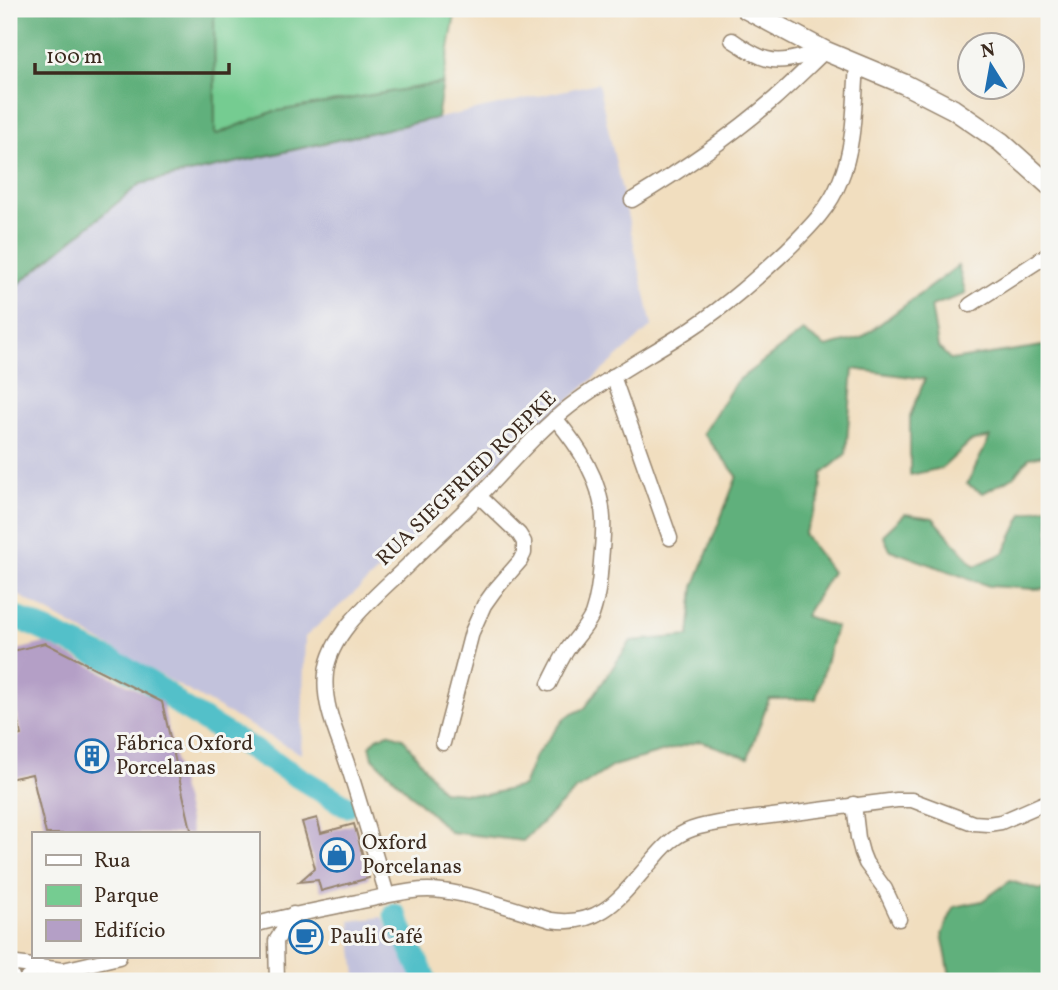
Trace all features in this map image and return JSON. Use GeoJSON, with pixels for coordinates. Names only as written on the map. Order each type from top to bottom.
{"type":"FeatureCollection","features":[{"type":"Feature","properties":{"kind":"main road"},"geometry":{"type":"LineString","coordinates":[[746,9],[825,51],[904,84],[953,109],[1001,142],[1049,186]]}},
{"type":"Feature","properties":{"kind":"street"},"geometry":{"type":"LineString","coordinates":[[732,40],[769,60],[778,61],[825,51]]}},
{"type":"Feature","properties":{"kind":"street"},"geometry":{"type":"LineString","coordinates":[[632,200],[736,130],[825,51]]}},
{"type":"Feature","properties":{"kind":"street","name":"RUA SIEGFRIED ROEPKE"},"geometry":{"type":"LineString","coordinates":[[387,895],[360,802],[327,705],[327,664],[336,643],[358,615],[555,418],[592,389],[694,327],[720,308],[750,284],[815,221],[840,183],[846,163],[851,138],[857,65]]}},
{"type":"Feature","properties":{"kind":"street"},"geometry":{"type":"LineString","coordinates":[[970,305],[1049,254]]}},
{"type":"Feature","properties":{"kind":"street"},"geometry":{"type":"LineString","coordinates":[[613,376],[670,538]]}},
{"type":"Feature","properties":{"kind":"street"},"geometry":{"type":"LineString","coordinates":[[550,684],[567,651],[592,615],[598,591],[604,534],[600,497],[592,472],[575,443],[555,418]]}},
{"type":"Feature","properties":{"kind":"street"},"geometry":{"type":"LineString","coordinates":[[443,743],[476,621],[494,591],[520,561],[524,552],[524,542],[519,534],[479,496]]}},
{"type":"Feature","properties":{"kind":"street"},"geometry":{"type":"LineString","coordinates":[[259,924],[293,914],[425,890],[462,895],[551,919],[579,921],[612,905],[665,846],[687,831],[732,821],[897,800],[912,800],[972,824],[988,824],[1001,822],[1049,802]]}},
{"type":"Feature","properties":{"kind":"street"},"geometry":{"type":"LineString","coordinates":[[854,804],[862,853],[894,904],[899,919]]}},
{"type":"Feature","properties":{"kind":"street"},"geometry":{"type":"LineString","coordinates":[[277,981],[276,941],[293,914]]}},
{"type":"Feature","properties":{"kind":"street"},"geometry":{"type":"LineString","coordinates":[[259,927],[276,941]]}},
{"type":"Feature","properties":{"kind":"street"},"geometry":{"type":"LineString","coordinates":[[9,963],[63,970],[115,958]]}},
{"type":"Feature","properties":{"kind":"street"},"geometry":{"type":"LineString","coordinates":[[24,981],[44,969]]}},
{"type":"Feature","properties":{"kind":"street"},"geometry":{"type":"LineString","coordinates":[[9,970],[14,981]]}},
{"type":"Feature","properties":{"kind":"shaded area","name":"Fábrica Oxford Porcelanas"},"geometry":{"type":"Polygon","coordinates":[[[598,83],[652,326],[305,637],[301,754],[9,590],[9,292],[140,184],[598,83]]]}},
{"type":"Feature","properties":{"kind":"shaded area","name":"Oxford Porcelanas"},"geometry":{"type":"Polygon","coordinates":[[[382,917],[415,981],[310,981],[356,976],[350,921],[382,917]]]}},
{"type":"Feature","properties":{"kind":"green space"},"geometry":{"type":"Polygon","coordinates":[[[9,9],[214,9],[215,135],[272,112],[443,83],[437,118],[140,184],[9,292],[9,9]]]}},
{"type":"Feature","properties":{"kind":"green space"},"geometry":{"type":"Polygon","coordinates":[[[214,9],[456,9],[443,83],[272,112],[215,135],[214,9]]]}},
{"type":"Feature","properties":{"kind":"green space"},"geometry":{"type":"Polygon","coordinates":[[[958,266],[966,294],[931,306],[938,347],[951,360],[1049,345],[1049,454],[1029,458],[1013,477],[983,493],[967,484],[990,437],[970,442],[942,468],[910,475],[910,416],[925,379],[853,369],[846,454],[822,474],[819,502],[804,534],[832,572],[805,616],[836,627],[816,699],[769,699],[748,758],[700,741],[613,766],[576,790],[523,841],[450,832],[373,758],[370,746],[377,738],[388,733],[403,738],[442,791],[485,795],[523,786],[535,756],[566,717],[585,708],[631,641],[689,636],[694,587],[737,476],[703,433],[736,382],[803,331],[826,347],[861,338],[958,266]]]}},
{"type":"Feature","properties":{"kind":"green space"},"geometry":{"type":"Polygon","coordinates":[[[1049,506],[1049,588],[989,586],[890,550],[883,535],[905,514],[933,518],[975,566],[1004,553],[1023,514],[1049,506]]]}},
{"type":"Feature","properties":{"kind":"green space"},"geometry":{"type":"Polygon","coordinates":[[[1010,881],[1040,890],[1049,887],[1049,981],[951,981],[942,934],[954,907],[982,901],[1010,881]]]}},
{"type":"Feature","properties":{"kind":"building","name":"Fábrica Oxford Porcelanas"},"geometry":{"type":"Polygon","coordinates":[[[45,643],[162,702],[192,832],[46,832],[32,774],[9,779],[9,738],[21,735],[9,683],[9,652],[45,643]]]}},
{"type":"Feature","properties":{"kind":"building","name":"Oxford Porcelanas"},"geometry":{"type":"Polygon","coordinates":[[[317,818],[321,833],[354,824],[369,878],[321,891],[318,880],[299,882],[315,868],[302,822],[317,818]]]}},
{"type":"Feature","properties":{"kind":"waterway"},"geometry":{"type":"LineString","coordinates":[[9,614],[125,667],[165,692],[182,707],[346,806]]}},
{"type":"Feature","properties":{"kind":"waterway"},"geometry":{"type":"LineString","coordinates":[[395,915],[426,981]]}},
{"type":"Feature","properties":{"kind":"place","name":"Fábrica Oxford Porcelanas"},"geometry":{"type":"Point","coordinates":[92,756]}},
{"type":"Feature","properties":{"kind":"place","name":"Oxford Porcelanas"},"geometry":{"type":"Point","coordinates":[337,855]}},
{"type":"Feature","properties":{"kind":"place","name":"Pauli Café"},"geometry":{"type":"Point","coordinates":[306,937]}}]}
